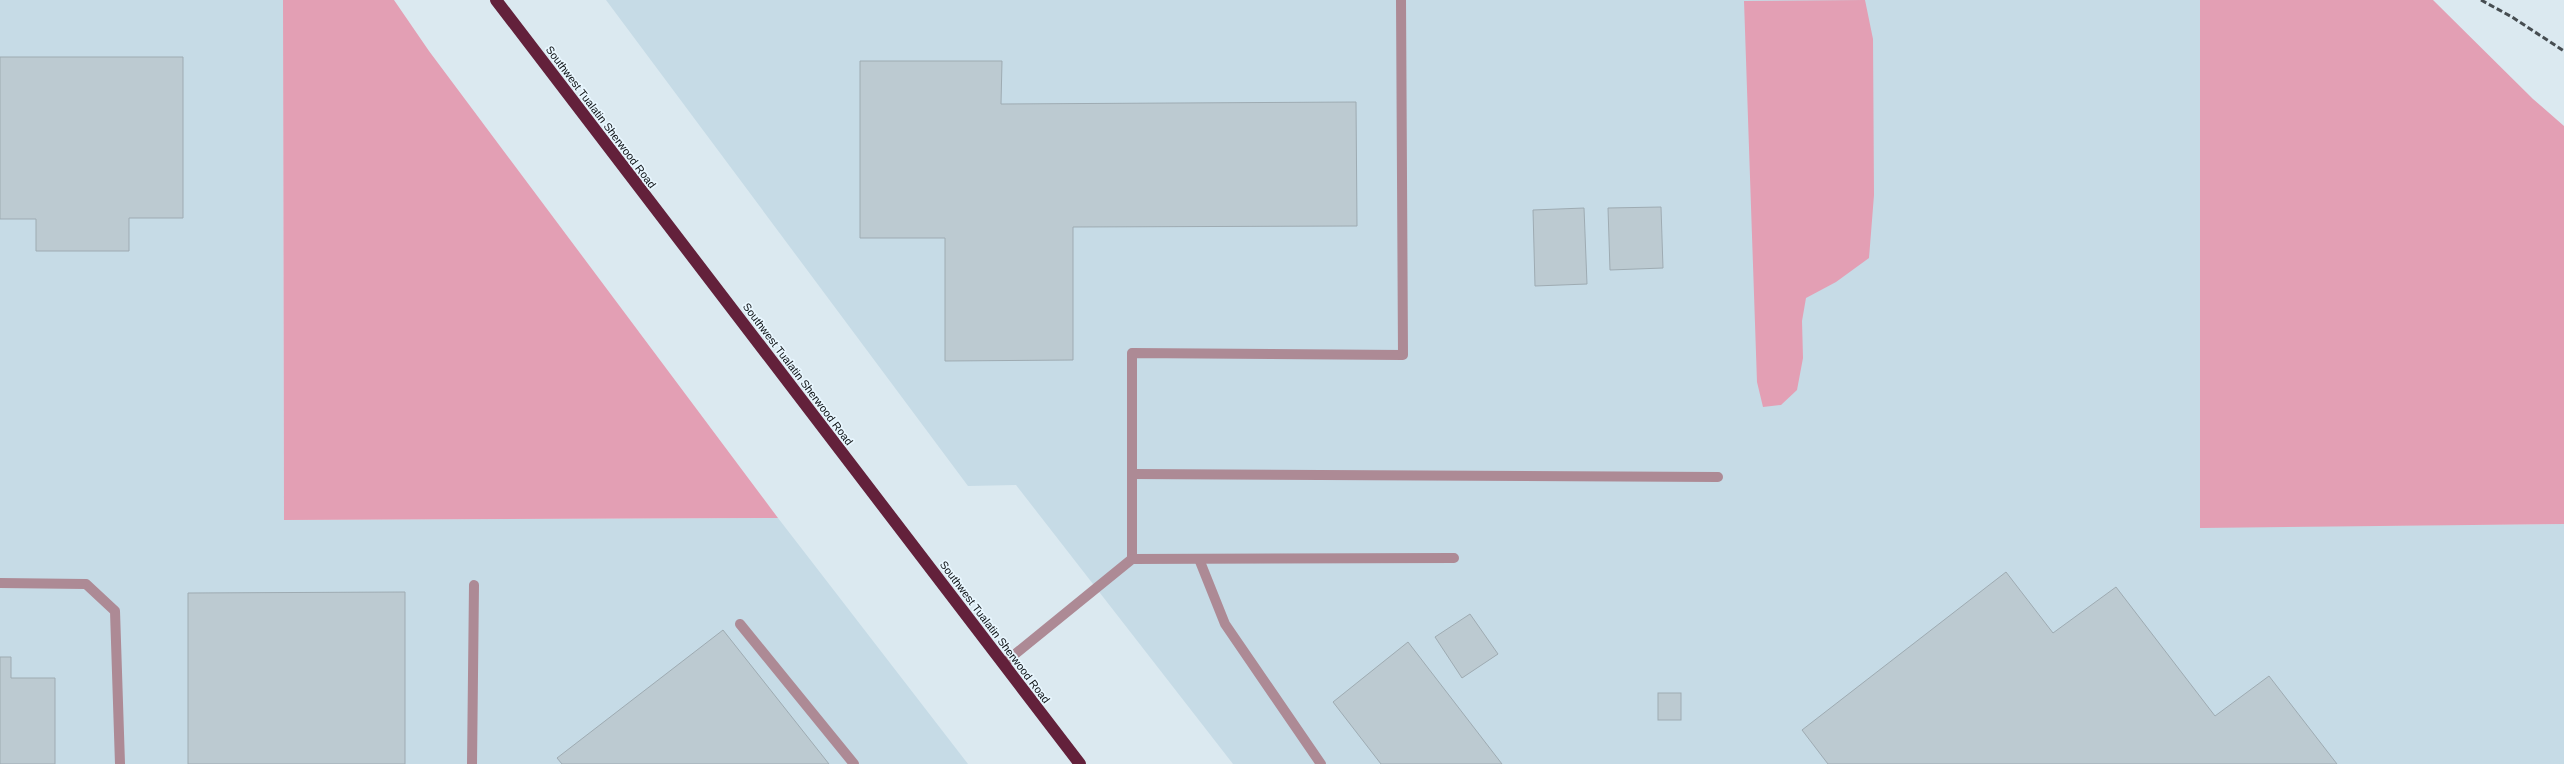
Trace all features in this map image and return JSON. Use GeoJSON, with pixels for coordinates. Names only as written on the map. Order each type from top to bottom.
{"type":"FeatureCollection","features":[{"type":"Feature","properties":{"kind":"highway","name":"Southwest Tualatin Sherwood Road"},"geometry":{"type":"LineString","coordinates":[[496,0],[1080,764]]}},
{"type":"Feature","properties":{"kind":"lane"},"geometry":{"type":"LineString","coordinates":[[1132,559],[1132,354],[1403,355],[1400,0]]}},
{"type":"Feature","properties":{"kind":"lane"},"geometry":{"type":"LineString","coordinates":[[1132,474],[1718,477]]}},
{"type":"Feature","properties":{"kind":"lane"},"geometry":{"type":"LineString","coordinates":[[1003,664],[1132,559],[1454,558]]}},
{"type":"Feature","properties":{"kind":"lane"},"geometry":{"type":"LineString","coordinates":[[1199,559],[1225,624],[1321,764]]}},
{"type":"Feature","properties":{"kind":"lane"},"geometry":{"type":"LineString","coordinates":[[0,583],[86,584],[115,611],[120,764]]}},
{"type":"Feature","properties":{"kind":"lane"},"geometry":{"type":"LineString","coordinates":[[472,764],[474,585]]}},
{"type":"Feature","properties":{"kind":"lane"},"geometry":{"type":"LineString","coordinates":[[740,624],[854,764]]}},
{"type":"Feature","properties":{"kind":"shaded area"},"geometry":{"type":"Polygon","coordinates":[[[0,0],[283,0],[284,520],[778,518],[968,764],[0,764],[0,0]]]}},
{"type":"Feature","properties":{"kind":"shaded area"},"geometry":{"type":"Polygon","coordinates":[[[283,0],[394,0],[429,51],[778,518],[284,520],[283,0]]]}},
{"type":"Feature","properties":{"kind":"shaded area"},"geometry":{"type":"Polygon","coordinates":[[[606,0],[2200,0],[2200,527],[2564,524],[2564,764],[1233,764],[1016,485],[968,486],[606,0]]]}},
{"type":"Feature","properties":{"kind":"shaded area"},"geometry":{"type":"Polygon","coordinates":[[[1865,0],[1873,39],[1874,195],[1869,258],[1836,282],[1806,298],[1802,321],[1803,358],[1797,390],[1781,405],[1763,407],[1757,382],[1744,1],[1865,0]]]}},
{"type":"Feature","properties":{"kind":"shaded area"},"geometry":{"type":"Polygon","coordinates":[[[2200,0],[2433,0],[2533,99],[2564,126],[2564,524],[2200,528],[2200,0]]]}},
{"type":"Feature","properties":{"kind":"building"},"geometry":{"type":"Polygon","coordinates":[[[0,57],[183,57],[183,218],[129,218],[129,251],[36,251],[36,219],[0,219],[0,57]]]}},
{"type":"Feature","properties":{"kind":"building"},"geometry":{"type":"Polygon","coordinates":[[[860,61],[1002,61],[1001,104],[1356,102],[1357,226],[1073,227],[1073,360],[945,361],[945,238],[860,238],[860,61]]]}},
{"type":"Feature","properties":{"kind":"building"},"geometry":{"type":"Polygon","coordinates":[[[1661,207],[1663,268],[1610,270],[1608,208],[1661,207]]]}},
{"type":"Feature","properties":{"kind":"building"},"geometry":{"type":"Polygon","coordinates":[[[1584,208],[1587,284],[1535,286],[1533,210],[1584,208]]]}},
{"type":"Feature","properties":{"kind":"building"},"geometry":{"type":"Polygon","coordinates":[[[2006,572],[2053,633],[2116,587],[2215,716],[2269,676],[2337,764],[1828,764],[1802,730],[2006,572]]]}},
{"type":"Feature","properties":{"kind":"building"},"geometry":{"type":"Polygon","coordinates":[[[405,592],[405,764],[188,764],[188,593],[405,592]]]}},
{"type":"Feature","properties":{"kind":"building"},"geometry":{"type":"Polygon","coordinates":[[[1470,614],[1498,654],[1462,678],[1435,637],[1470,614]]]}},
{"type":"Feature","properties":{"kind":"building"},"geometry":{"type":"Polygon","coordinates":[[[723,630],[829,764],[562,764],[557,758],[723,630]]]}},
{"type":"Feature","properties":{"kind":"building"},"geometry":{"type":"Polygon","coordinates":[[[1408,642],[1502,764],[1381,764],[1333,702],[1408,642]]]}},
{"type":"Feature","properties":{"kind":"building"},"geometry":{"type":"Polygon","coordinates":[[[0,657],[11,657],[11,678],[55,678],[55,764],[0,764],[0,657]]]}},
{"type":"Feature","properties":{"kind":"building"},"geometry":{"type":"Polygon","coordinates":[[[1658,693],[1681,693],[1681,720],[1658,720],[1658,693]]]}},
{"type":"Feature","properties":{"kind":"railway"},"geometry":{"type":"LineString","coordinates":[[2481,0],[2512,17],[2564,51]]}}]}
